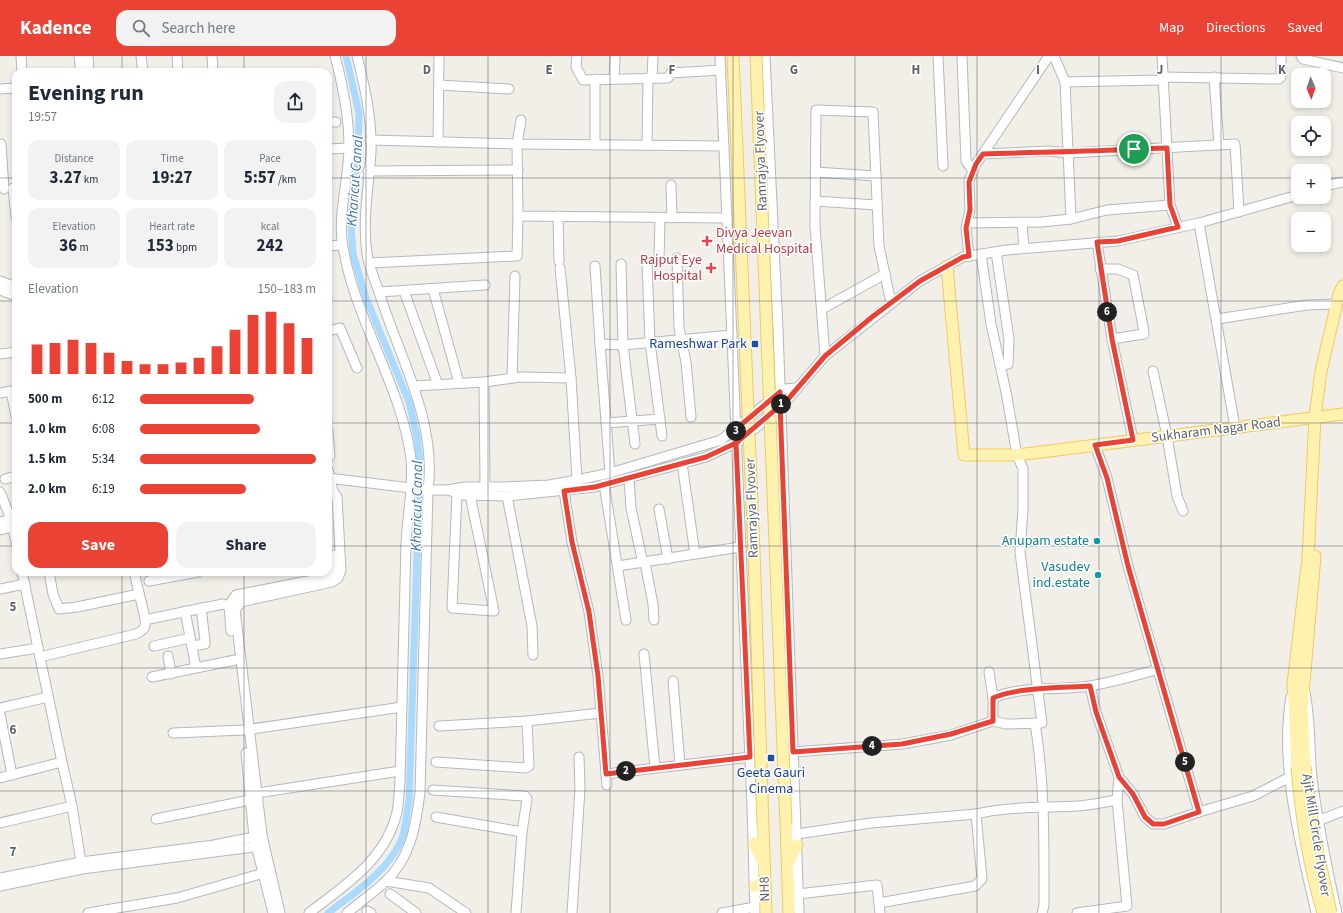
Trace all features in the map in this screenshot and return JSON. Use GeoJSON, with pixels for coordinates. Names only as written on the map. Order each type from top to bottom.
{"type":"FeatureCollection","features":[{"type":"Feature","properties":{"kind":"main road","name":"Ramrajya Flyover"},"geometry":{"type":"LineString","coordinates":[[733,56],[754,551],[764,865]]}},
{"type":"Feature","properties":{"kind":"main road","name":"Ramrajya Flyover"},"geometry":{"type":"LineString","coordinates":[[756,56],[789,913]]}},
{"type":"Feature","properties":{"kind":"main road","name":"Sukharam Nagar Road"},"geometry":{"type":"LineString","coordinates":[[947,266],[964,455],[1017,455],[1343,414]]}},
{"type":"Feature","properties":{"kind":"main road","name":"Ajit Mill Circle Flyover"},"geometry":{"type":"LineString","coordinates":[[1323,913],[1317,893],[1305,834],[1301,767],[1302,706],[1298,684],[1319,417],[1321,371],[1340,305],[1343,286]]}},
{"type":"Feature","properties":{"kind":"main road","name":"Ajit Mill Circle Flyover"},"geometry":{"type":"LineString","coordinates":[[1301,767],[1331,913]]}},
{"type":"Feature","properties":{"kind":"main road"},"geometry":{"type":"LineString","coordinates":[[787,866],[797,840]]}},
{"type":"Feature","properties":{"kind":"main road"},"geometry":{"type":"LineString","coordinates":[[754,843],[758,856],[764,865]]}},
{"type":"Feature","properties":{"kind":"main road","name":"NH8"},"geometry":{"type":"LineString","coordinates":[[764,865],[760,886],[766,913]]}},
{"type":"Feature","properties":{"kind":"street"},"geometry":{"type":"LineString","coordinates":[[21,56],[22,68]]}},
{"type":"Feature","properties":{"kind":"street"},"geometry":{"type":"LineString","coordinates":[[79,56],[80,68]]}},
{"type":"Feature","properties":{"kind":"street"},"geometry":{"type":"LineString","coordinates":[[88,56],[89,68]]}},
{"type":"Feature","properties":{"kind":"street"},"geometry":{"type":"LineString","coordinates":[[141,56],[142,68]]}},
{"type":"Feature","properties":{"kind":"street"},"geometry":{"type":"LineString","coordinates":[[177,56],[178,68]]}},
{"type":"Feature","properties":{"kind":"street"},"geometry":{"type":"LineString","coordinates":[[212,56],[213,68]]}},
{"type":"Feature","properties":{"kind":"street"},"geometry":{"type":"LineString","coordinates":[[308,913],[359,874],[379,853],[389,835],[397,812],[400,771],[406,533],[411,460],[394,393],[369,332],[348,273],[342,245],[343,202],[349,148],[345,95],[335,56]]}},
{"type":"Feature","properties":{"kind":"street"},"geometry":{"type":"LineString","coordinates":[[347,913],[386,881],[397,868],[409,849],[416,823],[420,792],[428,490],[430,471],[429,450],[414,386],[367,255],[364,208],[370,140],[366,94],[357,56]]}},
{"type":"Feature","properties":{"kind":"street"},"geometry":{"type":"LineString","coordinates":[[438,142],[439,56]]}},
{"type":"Feature","properties":{"kind":"street"},"geometry":{"type":"LineString","coordinates":[[577,56],[576,67],[583,80],[668,78],[671,73],[721,70]]}},
{"type":"Feature","properties":{"kind":"street"},"geometry":{"type":"LineString","coordinates":[[614,79],[615,56]]}},
{"type":"Feature","properties":{"kind":"street"},"geometry":{"type":"LineString","coordinates":[[647,145],[650,78],[653,56]]}},
{"type":"Feature","properties":{"kind":"street"},"geometry":{"type":"LineString","coordinates":[[720,56],[740,547],[754,843],[760,886],[755,910],[722,913]]}},
{"type":"Feature","properties":{"kind":"street"},"geometry":{"type":"LineString","coordinates":[[765,56],[780,392],[799,913]]}},
{"type":"Feature","properties":{"kind":"street"},"geometry":{"type":"LineString","coordinates":[[938,56],[943,166]]}},
{"type":"Feature","properties":{"kind":"street"},"geometry":{"type":"LineString","coordinates":[[962,56],[966,161],[973,171]]}},
{"type":"Feature","properties":{"kind":"street"},"geometry":{"type":"LineString","coordinates":[[969,256],[967,223],[970,210],[969,182],[973,171],[1049,56]]}},
{"type":"Feature","properties":{"kind":"street"},"geometry":{"type":"LineString","coordinates":[[1054,56],[1065,82],[1069,153],[1070,219]]}},
{"type":"Feature","properties":{"kind":"street"},"geometry":{"type":"LineString","coordinates":[[1162,56],[1170,205],[1178,227]]}},
{"type":"Feature","properties":{"kind":"street"},"geometry":{"type":"LineString","coordinates":[[1065,82],[1158,80],[1163,77],[1214,77],[1225,80],[1279,79],[1281,77],[1281,56]]}},
{"type":"Feature","properties":{"kind":"street"},"geometry":{"type":"LineString","coordinates":[[1301,56],[1303,59],[1343,68]]}},
{"type":"Feature","properties":{"kind":"street"},"geometry":{"type":"LineString","coordinates":[[1214,77],[1219,145]]}},
{"type":"Feature","properties":{"kind":"street"},"geometry":{"type":"LineString","coordinates":[[595,79],[596,144]]}},
{"type":"Feature","properties":{"kind":"street"},"geometry":{"type":"LineString","coordinates":[[439,84],[509,90]]}},
{"type":"Feature","properties":{"kind":"street"},"geometry":{"type":"LineString","coordinates":[[0,89],[12,88]]}},
{"type":"Feature","properties":{"kind":"street"},"geometry":{"type":"LineString","coordinates":[[825,356],[815,226],[816,110],[873,112],[879,246],[890,303]]}},
{"type":"Feature","properties":{"kind":"street"},"geometry":{"type":"LineString","coordinates":[[369,263],[517,256],[517,144],[521,120]]}},
{"type":"Feature","properties":{"kind":"street"},"geometry":{"type":"LineString","coordinates":[[370,140],[517,144],[724,146]]}},
{"type":"Feature","properties":{"kind":"street"},"geometry":{"type":"LineString","coordinates":[[1,144],[8,188],[12,202]]}},
{"type":"Feature","properties":{"kind":"street"},"geometry":{"type":"LineString","coordinates":[[983,154],[1048,151],[1069,153],[1235,144],[1239,212]]}},
{"type":"Feature","properties":{"kind":"street"},"geometry":{"type":"LineString","coordinates":[[332,149],[349,148]]}},
{"type":"Feature","properties":{"kind":"street"},"geometry":{"type":"LineString","coordinates":[[368,171],[518,170]]}},
{"type":"Feature","properties":{"kind":"street"},"geometry":{"type":"LineString","coordinates":[[815,172],[876,176]]}},
{"type":"Feature","properties":{"kind":"street"},"geometry":{"type":"LineString","coordinates":[[1331,185],[1343,182]]}},
{"type":"Feature","properties":{"kind":"street"},"geometry":{"type":"LineString","coordinates":[[671,186],[672,218]]}},
{"type":"Feature","properties":{"kind":"street"},"geometry":{"type":"LineString","coordinates":[[332,476],[410,489],[453,491],[470,495],[507,496],[564,491],[604,484],[706,457],[736,443],[780,404],[789,398],[825,356],[890,303],[920,281],[963,257],[1024,248],[1118,241],[1199,223],[1291,196]]}},
{"type":"Feature","properties":{"kind":"street"},"geometry":{"type":"LineString","coordinates":[[815,201],[877,206]]}},
{"type":"Feature","properties":{"kind":"street"},"geometry":{"type":"LineString","coordinates":[[967,223],[1022,223],[1070,219],[1107,210],[1170,205]]}},
{"type":"Feature","properties":{"kind":"street"},"geometry":{"type":"LineString","coordinates":[[518,216],[727,218]]}},
{"type":"Feature","properties":{"kind":"street"},"geometry":{"type":"LineString","coordinates":[[558,216],[560,265],[571,378],[577,480]]}},
{"type":"Feature","properties":{"kind":"street"},"geometry":{"type":"LineString","coordinates":[[659,258],[660,218]]}},
{"type":"Feature","properties":{"kind":"street"},"geometry":{"type":"LineString","coordinates":[[1022,223],[1024,248]]}},
{"type":"Feature","properties":{"kind":"street"},"geometry":{"type":"LineString","coordinates":[[1199,223],[1235,427]]}},
{"type":"Feature","properties":{"kind":"street"},"geometry":{"type":"LineString","coordinates":[[1097,242],[1112,339],[1133,440]]}},
{"type":"Feature","properties":{"kind":"street"},"geometry":{"type":"LineString","coordinates":[[332,246],[342,245]]}},
{"type":"Feature","properties":{"kind":"street"},"geometry":{"type":"LineString","coordinates":[[996,252],[1009,339],[1008,364],[1000,364]]}},
{"type":"Feature","properties":{"kind":"street"},"geometry":{"type":"LineString","coordinates":[[793,752],[902,744],[951,734],[993,721],[1006,724],[1042,723],[1020,552],[1023,509],[1023,469],[1017,455],[991,324],[981,254]]}},
{"type":"Feature","properties":{"kind":"street"},"geometry":{"type":"LineString","coordinates":[[677,258],[679,328],[686,362],[692,417]]}},
{"type":"Feature","properties":{"kind":"street"},"geometry":{"type":"LineString","coordinates":[[646,263],[650,342],[662,436]]}},
{"type":"Feature","properties":{"kind":"street"},"geometry":{"type":"LineString","coordinates":[[621,264],[623,344],[635,444]]}},
{"type":"Feature","properties":{"kind":"street"},"geometry":{"type":"LineString","coordinates":[[595,266],[610,474]]}},
{"type":"Feature","properties":{"kind":"street"},"geometry":{"type":"LineString","coordinates":[[1100,269],[1118,269],[1133,275],[1144,334],[1112,339]]}},
{"type":"Feature","properties":{"kind":"street"},"geometry":{"type":"LineString","coordinates":[[822,309],[885,274]]}},
{"type":"Feature","properties":{"kind":"street"},"geometry":{"type":"LineString","coordinates":[[512,378],[515,276]]}},
{"type":"Feature","properties":{"kind":"street"},"geometry":{"type":"LineString","coordinates":[[0,281],[12,286]]}},
{"type":"Feature","properties":{"kind":"street"},"geometry":{"type":"LineString","coordinates":[[379,292],[485,285]]}},
{"type":"Feature","properties":{"kind":"street"},"geometry":{"type":"LineString","coordinates":[[433,289],[459,383]]}},
{"type":"Feature","properties":{"kind":"street"},"geometry":{"type":"LineString","coordinates":[[0,290],[12,294]]}},
{"type":"Feature","properties":{"kind":"street"},"geometry":{"type":"LineString","coordinates":[[404,291],[438,385]]}},
{"type":"Feature","properties":{"kind":"street"},"geometry":{"type":"LineString","coordinates":[[1217,319],[1307,305],[1340,305]]}},
{"type":"Feature","properties":{"kind":"street"},"geometry":{"type":"LineString","coordinates":[[332,330],[340,328],[357,368]]}},
{"type":"Feature","properties":{"kind":"street"},"geometry":{"type":"LineString","coordinates":[[600,344],[682,340],[732,335]]}},
{"type":"Feature","properties":{"kind":"street"},"geometry":{"type":"LineString","coordinates":[[0,354],[12,352]]}},
{"type":"Feature","properties":{"kind":"street"},"geometry":{"type":"LineString","coordinates":[[1153,371],[1167,436],[1177,496],[1183,510]]}},
{"type":"Feature","properties":{"kind":"street"},"geometry":{"type":"LineString","coordinates":[[414,386],[484,382],[512,378],[571,378]]}},
{"type":"Feature","properties":{"kind":"street"},"geometry":{"type":"LineString","coordinates":[[484,382],[485,487]]}},
{"type":"Feature","properties":{"kind":"street"},"geometry":{"type":"LineString","coordinates":[[453,491],[465,487],[549,485],[610,474],[721,440],[780,392],[785,389],[796,388]]}},
{"type":"Feature","properties":{"kind":"street"},"geometry":{"type":"LineString","coordinates":[[0,393],[11,391],[12,396]]}},
{"type":"Feature","properties":{"kind":"street"},"geometry":{"type":"LineString","coordinates":[[606,423],[660,419]]}},
{"type":"Feature","properties":{"kind":"street"},"geometry":{"type":"LineString","coordinates":[[1095,445],[1107,478],[1128,566],[1159,669],[1199,812]]}},
{"type":"Feature","properties":{"kind":"street"},"geometry":{"type":"LineString","coordinates":[[682,463],[695,554]]}},
{"type":"Feature","properties":{"kind":"street"},"geometry":{"type":"LineString","coordinates":[[5,479],[12,477]]}},
{"type":"Feature","properties":{"kind":"street"},"geometry":{"type":"LineString","coordinates":[[629,478],[631,508],[642,559],[645,563],[653,604],[654,620]]}},
{"type":"Feature","properties":{"kind":"street"},"geometry":{"type":"LineString","coordinates":[[604,484],[626,620]]}},
{"type":"Feature","properties":{"kind":"street"},"geometry":{"type":"LineString","coordinates":[[232,608],[241,602],[332,582],[338,578],[341,570],[340,540],[337,496],[332,488]]}},
{"type":"Feature","properties":{"kind":"street"},"geometry":{"type":"LineString","coordinates":[[453,491],[452,608],[494,611],[470,495]]}},
{"type":"Feature","properties":{"kind":"street"},"geometry":{"type":"LineString","coordinates":[[564,491],[572,542],[589,612],[601,713],[607,785]]}},
{"type":"Feature","properties":{"kind":"street"},"geometry":{"type":"LineString","coordinates":[[0,492],[12,518]]}},
{"type":"Feature","properties":{"kind":"street"},"geometry":{"type":"LineString","coordinates":[[507,496],[532,626],[533,655]]}},
{"type":"Feature","properties":{"kind":"street"},"geometry":{"type":"LineString","coordinates":[[659,509],[668,559]]}},
{"type":"Feature","properties":{"kind":"street"},"geometry":{"type":"LineString","coordinates":[[0,522],[12,522]]}},
{"type":"Feature","properties":{"kind":"street"},"geometry":{"type":"LineString","coordinates":[[0,530],[12,523]]}},
{"type":"Feature","properties":{"kind":"street"},"geometry":{"type":"LineString","coordinates":[[618,566],[740,547]]}},
{"type":"Feature","properties":{"kind":"street"},"geometry":{"type":"LineString","coordinates":[[23,576],[72,806],[81,862]]}},
{"type":"Feature","properties":{"kind":"street"},"geometry":{"type":"LineString","coordinates":[[49,576],[53,594],[59,608],[77,607],[138,594]]}},
{"type":"Feature","properties":{"kind":"street"},"geometry":{"type":"LineString","coordinates":[[0,654],[39,652],[136,634],[144,630],[146,627],[145,618],[135,576]]}},
{"type":"Feature","properties":{"kind":"street"},"geometry":{"type":"LineString","coordinates":[[155,578],[168,576]]}},
{"type":"Feature","properties":{"kind":"street"},"geometry":{"type":"LineString","coordinates":[[0,590],[25,584]]}},
{"type":"Feature","properties":{"kind":"street"},"geometry":{"type":"LineString","coordinates":[[145,618],[149,619],[223,604],[232,608]]}},
{"type":"Feature","properties":{"kind":"street"},"geometry":{"type":"LineString","coordinates":[[154,646],[191,642],[205,644],[206,641],[202,608]]}},
{"type":"Feature","properties":{"kind":"street"},"geometry":{"type":"LineString","coordinates":[[232,608],[235,660],[247,729]]}},
{"type":"Feature","properties":{"kind":"street"},"geometry":{"type":"LineString","coordinates":[[232,608],[247,729],[252,796],[264,873],[273,913]]}},
{"type":"Feature","properties":{"kind":"street"},"geometry":{"type":"LineString","coordinates":[[185,611],[196,668]]}},
{"type":"Feature","properties":{"kind":"street"},"geometry":{"type":"LineString","coordinates":[[644,654],[654,768]]}},
{"type":"Feature","properties":{"kind":"street"},"geometry":{"type":"LineString","coordinates":[[168,656],[171,674]]}},
{"type":"Feature","properties":{"kind":"street"},"geometry":{"type":"LineString","coordinates":[[152,678],[235,660]]}},
{"type":"Feature","properties":{"kind":"street"},"geometry":{"type":"LineString","coordinates":[[993,698],[1000,695],[1037,690],[1090,686],[1159,669]]}},
{"type":"Feature","properties":{"kind":"street"},"geometry":{"type":"LineString","coordinates":[[989,672],[993,698],[993,721]]}},
{"type":"Feature","properties":{"kind":"street"},"geometry":{"type":"LineString","coordinates":[[673,681],[680,765]]}},
{"type":"Feature","properties":{"kind":"street"},"geometry":{"type":"LineString","coordinates":[[1298,684],[1308,708],[1312,776],[1318,821],[1339,901],[1338,913]]}},
{"type":"Feature","properties":{"kind":"street"},"geometry":{"type":"LineString","coordinates":[[1298,684],[1288,713],[1290,777],[1301,847],[1316,913]]}},
{"type":"Feature","properties":{"kind":"street"},"geometry":{"type":"LineString","coordinates":[[1090,686],[1096,712],[1119,777],[1133,794],[1145,817],[1153,824],[1164,824],[1253,796],[1290,777],[1312,776]]}},
{"type":"Feature","properties":{"kind":"street"},"geometry":{"type":"LineString","coordinates":[[0,708],[48,697]]}},
{"type":"Feature","properties":{"kind":"street"},"geometry":{"type":"LineString","coordinates":[[173,733],[247,729],[402,707]]}},
{"type":"Feature","properties":{"kind":"street"},"geometry":{"type":"LineString","coordinates":[[439,726],[527,721],[601,713]]}},
{"type":"Feature","properties":{"kind":"street"},"geometry":{"type":"LineString","coordinates":[[0,714],[12,775]]}},
{"type":"Feature","properties":{"kind":"street"},"geometry":{"type":"LineString","coordinates":[[436,762],[526,768],[529,766],[530,747],[527,721]]}},
{"type":"Feature","properties":{"kind":"street"},"geometry":{"type":"LineString","coordinates":[[1035,723],[1041,762],[1044,806],[1044,905],[1042,913]]}},
{"type":"Feature","properties":{"kind":"street"},"geometry":{"type":"LineString","coordinates":[[572,913],[580,789],[579,757]]}},
{"type":"Feature","properties":{"kind":"street"},"geometry":{"type":"LineString","coordinates":[[606,774],[750,757]]}},
{"type":"Feature","properties":{"kind":"street"},"geometry":{"type":"LineString","coordinates":[[0,778],[62,762]]}},
{"type":"Feature","properties":{"kind":"street"},"geometry":{"type":"LineString","coordinates":[[156,819],[252,796],[400,771]]}},
{"type":"Feature","properties":{"kind":"street"},"geometry":{"type":"LineString","coordinates":[[1077,913],[1127,906],[1117,800],[1119,777]]}},
{"type":"Feature","properties":{"kind":"street"},"geometry":{"type":"LineString","coordinates":[[433,790],[525,796],[527,799],[522,832],[516,913]]}},
{"type":"Feature","properties":{"kind":"street"},"geometry":{"type":"LineString","coordinates":[[797,840],[871,823],[976,814],[990,811],[1044,806],[1078,806],[1117,800]]}},
{"type":"Feature","properties":{"kind":"street"},"geometry":{"type":"LineString","coordinates":[[0,823],[72,806]]}},
{"type":"Feature","properties":{"kind":"street"},"geometry":{"type":"LineString","coordinates":[[1318,821],[1343,811]]}},
{"type":"Feature","properties":{"kind":"street"},"geometry":{"type":"LineString","coordinates":[[798,894],[877,885],[879,908],[975,886],[982,879],[976,814]]}},
{"type":"Feature","properties":{"kind":"street"},"geometry":{"type":"LineString","coordinates":[[436,817],[522,832]]}},
{"type":"Feature","properties":{"kind":"street"},"geometry":{"type":"LineString","coordinates":[[0,878],[81,862],[214,845],[259,841]]}},
{"type":"Feature","properties":{"kind":"street"},"geometry":{"type":"LineString","coordinates":[[0,886],[82,869],[259,841]]}},
{"type":"Feature","properties":{"kind":"street"},"geometry":{"type":"LineString","coordinates":[[259,841],[280,913]]}},
{"type":"Feature","properties":{"kind":"street"},"geometry":{"type":"LineString","coordinates":[[88,913],[177,898],[264,873]]}},
{"type":"Feature","properties":{"kind":"street"},"geometry":{"type":"LineString","coordinates":[[386,881],[429,888],[466,913]]}},
{"type":"Feature","properties":{"kind":"street"},"geometry":{"type":"LineString","coordinates":[[390,894],[416,913]]}},
{"type":"Feature","properties":{"kind":"waterway","name":"Kharicut Canal"},"geometry":{"type":"LineString","coordinates":[[328,913],[359,890],[379,872],[395,852],[404,832],[409,801],[420,462],[417,437],[409,402],[366,298],[353,254],[351,223],[358,150],[359,113],[346,56]]}},
{"type":"Feature","properties":{"kind":"place","name":"Divya Jeevan Medical Hospital"},"geometry":{"type":"Point","coordinates":[707,241]}},
{"type":"Feature","properties":{"kind":"place","name":"Rajput Eye Hospital"},"geometry":{"type":"Point","coordinates":[711,268]}},
{"type":"Feature","properties":{"kind":"place","name":"Rameshwar Park"},"geometry":{"type":"Point","coordinates":[755,344]}},
{"type":"Feature","properties":{"kind":"place","name":"Anupam estate"},"geometry":{"type":"Point","coordinates":[1097,541]}},
{"type":"Feature","properties":{"kind":"place","name":"Vasudev ind.estate"},"geometry":{"type":"Point","coordinates":[1098,575]}},
{"type":"Feature","properties":{"kind":"place","name":"Geeta Gauri Cinema"},"geometry":{"type":"Point","coordinates":[771,758]}},
{"type":"Feature","properties":{"kind":"route"},"geometry":{"type":"LineString","coordinates":[[1134,149],[1069,153],[1048,151],[983,154],[976,164],[969,182],[970,210],[966,228],[969,256],[963,257],[920,281],[872,317],[825,356],[789,398],[780,404],[742,440],[736,443],[750,757],[606,774],[598,676],[589,612],[572,542],[564,491],[595,487],[706,457],[718,452],[736,443],[736,429],[780,392],[780,404],[787,571],[793,752],[902,744],[951,734],[993,721],[993,698],[1000,695],[1037,690],[1090,686],[1096,712],[1119,777],[1133,794],[1145,817],[1153,824],[1164,824],[1199,812],[1172,720],[1159,669],[1128,566],[1107,478],[1095,445],[1133,440],[1112,339],[1097,252],[1097,242],[1118,241],[1178,227],[1170,205],[1167,148],[1134,149]]}}]}
